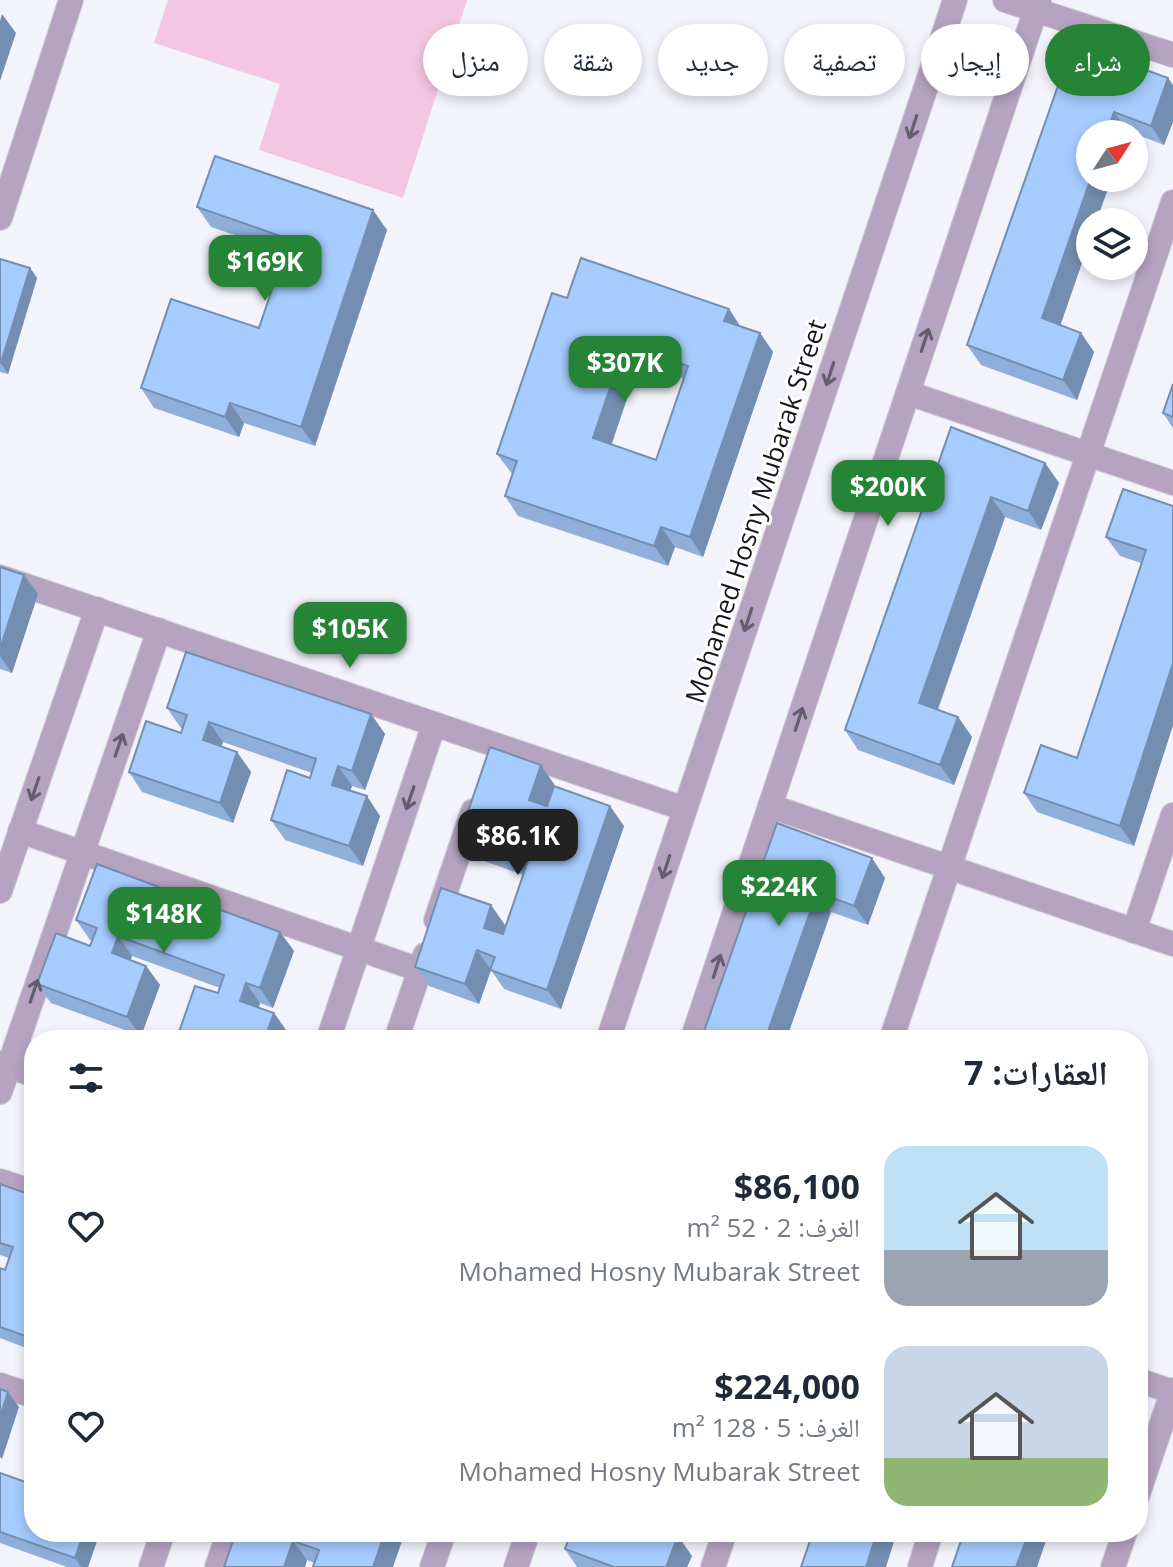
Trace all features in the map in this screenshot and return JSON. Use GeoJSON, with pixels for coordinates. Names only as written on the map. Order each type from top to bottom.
{"type":"FeatureCollection","features":[{"type":"Feature","properties":{"kind":"street","name":"Mohamed Hosny Mubarak Street"},"geometry":{"type":"LineString","coordinates":[[611,1030],[955,0]]}},
{"type":"Feature","properties":{"kind":"street"},"geometry":{"type":"LineString","coordinates":[[1005,0],[1037,5],[1173,55]]}},
{"type":"Feature","properties":{"kind":"street"},"geometry":{"type":"LineString","coordinates":[[0,218],[64,2]]}},
{"type":"Feature","properties":{"kind":"street"},"geometry":{"type":"LineString","coordinates":[[695,1030],[1037,5]]}},
{"type":"Feature","properties":{"kind":"street"},"geometry":{"type":"LineString","coordinates":[[894,1030],[1173,202]]}},
{"type":"Feature","properties":{"kind":"street"},"geometry":{"type":"LineString","coordinates":[[908,393],[1173,483]]}},
{"type":"Feature","properties":{"kind":"street"},"geometry":{"type":"LineString","coordinates":[[0,577],[434,724],[493,752],[685,809]]}},
{"type":"Feature","properties":{"kind":"street"},"geometry":{"type":"LineString","coordinates":[[0,891],[97,609]]}},
{"type":"Feature","properties":{"kind":"street"},"geometry":{"type":"LineString","coordinates":[[0,1092],[4,1064],[82,853],[159,630]]}},
{"type":"Feature","properties":{"kind":"street"},"geometry":{"type":"LineString","coordinates":[[331,1030],[434,724]]}},
{"type":"Feature","properties":{"kind":"street"},"geometry":{"type":"LineString","coordinates":[[399,1030],[481,790]]}},
{"type":"Feature","properties":{"kind":"street"},"geometry":{"type":"LineString","coordinates":[[770,806],[1173,944]]}},
{"type":"Feature","properties":{"kind":"street"},"geometry":{"type":"LineString","coordinates":[[1134,931],[1173,815]]}},
{"type":"Feature","properties":{"kind":"street"},"geometry":{"type":"LineString","coordinates":[[20,831],[420,970]]}},
{"type":"Feature","properties":{"kind":"street"},"geometry":{"type":"LineString","coordinates":[[4,1064],[24,1071]]}},
{"type":"Feature","properties":{"kind":"street"},"geometry":{"type":"LineString","coordinates":[[0,1181],[24,1189]]}},
{"type":"Feature","properties":{"kind":"street"},"geometry":{"type":"LineString","coordinates":[[1148,1383],[1173,1391],[1148,1465]]}},
{"type":"Feature","properties":{"kind":"street"},"geometry":{"type":"LineString","coordinates":[[0,1385],[24,1393]]}},
{"type":"Feature","properties":{"kind":"street"},"geometry":{"type":"LineString","coordinates":[[151,1567],[160,1542]]}},
{"type":"Feature","properties":{"kind":"street"},"geometry":{"type":"LineString","coordinates":[[217,1567],[226,1542]]}},
{"type":"Feature","properties":{"kind":"street"},"geometry":{"type":"LineString","coordinates":[[432,1567],[441,1542]]}},
{"type":"Feature","properties":{"kind":"street"},"geometry":{"type":"LineString","coordinates":[[516,1567],[525,1542]]}},
{"type":"Feature","properties":{"kind":"street"},"geometry":{"type":"LineString","coordinates":[[713,1567],[722,1542]]}},
{"type":"Feature","properties":{"kind":"street"},"geometry":{"type":"LineString","coordinates":[[920,1567],[928,1542]]}},
{"type":"Feature","properties":{"kind":"street"},"geometry":{"type":"LineString","coordinates":[[1113,1567],[1122,1542]]}},
{"type":"Feature","properties":{"kind":"shaded area"},"geometry":{"type":"Polygon","coordinates":[[[168,0],[467,0],[459,24],[423,24],[423,96],[436,96],[403,198],[259,150],[280,84],[154,43],[168,0]]]}},
{"type":"Feature","properties":{"kind":"building"},"geometry":{"type":"Polygon","coordinates":[[[1150,71],[1168,78],[1151,126],[1148,120],[1135,120],[1114,112],[1111,120],[1076,120],[1076,192],[1086,192],[1080,208],[1076,208],[1076,221],[1042,318],[1081,333],[1063,380],[967,345],[1054,96],[1150,96],[1150,71]]]}},
{"type":"Feature","properties":{"kind":"building"},"geometry":{"type":"Polygon","coordinates":[[[215,156],[373,210],[301,427],[230,403],[225,417],[141,388],[171,299],[259,328],[289,239],[197,207],[215,156]]]}},
{"type":"Feature","properties":{"kind":"building"},"geometry":{"type":"Polygon","coordinates":[[[581,258],[729,309],[724,321],[760,333],[690,537],[661,527],[654,546],[505,496],[517,461],[497,454],[552,293],[567,298],[581,258]],[[625,344],[593,438],[656,460],[688,366],[625,344]]]}},
{"type":"Feature","properties":{"kind":"building"},"geometry":{"type":"Polygon","coordinates":[[[0,259],[30,268],[1,363],[0,363],[0,259]]]}},
{"type":"Feature","properties":{"kind":"building"},"geometry":{"type":"Polygon","coordinates":[[[1173,384],[1173,417],[1163,413],[1173,384]]]}},
{"type":"Feature","properties":{"kind":"building"},"geometry":{"type":"Polygon","coordinates":[[[951,427],[1045,463],[1028,511],[991,497],[919,703],[958,717],[940,765],[845,730],[951,427]]]}},
{"type":"Feature","properties":{"kind":"building"},"geometry":{"type":"Polygon","coordinates":[[[1123,489],[1173,506],[1173,663],[1120,826],[1024,793],[1041,745],[1077,758],[1146,550],[1106,537],[1123,489]]]}},
{"type":"Feature","properties":{"kind":"building"},"geometry":{"type":"Polygon","coordinates":[[[0,567],[24,575],[0,649],[0,567]]]}},
{"type":"Feature","properties":{"kind":"building"},"geometry":{"type":"Polygon","coordinates":[[[186,652],[371,714],[352,771],[338,766],[332,785],[367,796],[349,846],[271,820],[287,770],[310,778],[316,759],[209,722],[203,740],[237,752],[220,803],[129,772],[146,721],[181,733],[187,715],[167,708],[186,652]]]}},
{"type":"Feature","properties":{"kind":"building"},"geometry":{"type":"Polygon","coordinates":[[[490,747],[541,765],[529,800],[547,806],[554,786],[610,806],[547,990],[490,970],[495,957],[477,950],[465,984],[415,967],[441,888],[491,905],[484,928],[503,934],[539,828],[522,821],[510,855],[459,838],[490,747]]]}},
{"type":"Feature","properties":{"kind":"building"},"geometry":{"type":"Polygon","coordinates":[[[777,823],[872,858],[854,906],[817,892],[769,1030],[705,1030],[777,823]]]}},
{"type":"Feature","properties":{"kind":"building"},"geometry":{"type":"Polygon","coordinates":[[[97,864],[280,932],[260,988],[246,983],[240,1001],[274,1013],[268,1030],[180,1030],[195,986],[218,993],[224,975],[118,936],[112,953],[146,966],[127,1017],[37,984],[56,933],[90,946],[97,928],[76,920],[97,864]]]}},
{"type":"Feature","properties":{"kind":"building"},"geometry":{"type":"Polygon","coordinates":[[[0,1184],[24,1192],[24,1335],[0,1327],[0,1268],[5,1270],[13,1247],[0,1243],[0,1184]]]}},
{"type":"Feature","properties":{"kind":"building"},"geometry":{"type":"Polygon","coordinates":[[[0,1389],[8,1392],[0,1417],[0,1389]]]}},
{"type":"Feature","properties":{"kind":"building"},"geometry":{"type":"Polygon","coordinates":[[[0,1473],[24,1481],[24,1540],[0,1532],[0,1473]]]}},
{"type":"Feature","properties":{"kind":"building"},"geometry":{"type":"Polygon","coordinates":[[[29,1542],[81,1542],[75,1558],[29,1542]]]}},
{"type":"Feature","properties":{"kind":"building"},"geometry":{"type":"Polygon","coordinates":[[[233,1542],[293,1542],[284,1567],[224,1567],[233,1542]]]}},
{"type":"Feature","properties":{"kind":"building"},"geometry":{"type":"Polygon","coordinates":[[[296,1542],[382,1542],[373,1567],[313,1567],[319,1550],[296,1542]]]}},
{"type":"Feature","properties":{"kind":"building"},"geometry":{"type":"Polygon","coordinates":[[[567,1542],[676,1542],[666,1567],[614,1567],[565,1549],[567,1542]]]}},
{"type":"Feature","properties":{"kind":"building"},"geometry":{"type":"Polygon","coordinates":[[[810,1542],[874,1542],[866,1567],[801,1567],[810,1542]]]}},
{"type":"Feature","properties":{"kind":"building"},"geometry":{"type":"Polygon","coordinates":[[[961,1542],[1025,1542],[1016,1567],[952,1567],[961,1542]]]}}]}
